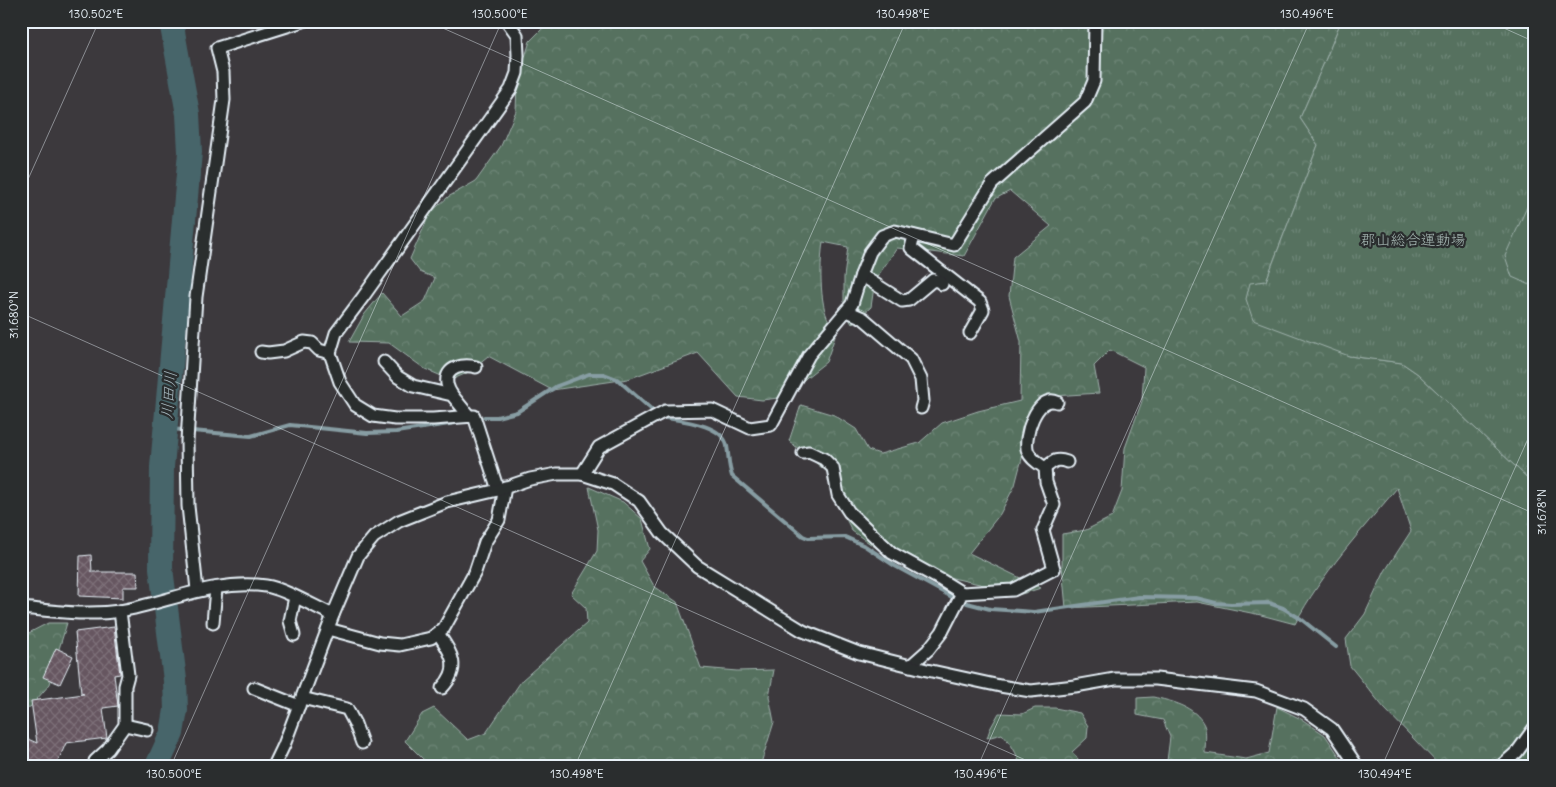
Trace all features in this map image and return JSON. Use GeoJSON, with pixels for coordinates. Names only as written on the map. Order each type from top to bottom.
{"type":"FeatureCollection","features":[{"type":"Feature","properties":{"kind":"street"},"geometry":{"type":"LineString","coordinates":[[194,591],[188,506],[187,441],[196,297],[224,100],[223,72],[217,48],[303,21]]}},
{"type":"Feature","properties":{"kind":"street"},"geometry":{"type":"LineString","coordinates":[[328,629],[380,643],[400,645],[431,638],[444,628],[474,572],[485,542],[499,520],[502,488],[474,416],[395,419],[373,416],[354,405],[340,382],[330,353],[336,333],[511,89],[517,73],[517,35],[507,21]]}},
{"type":"Feature","properties":{"kind":"street"},"geometry":{"type":"LineString","coordinates":[[582,474],[599,447],[665,411],[712,410],[750,428],[771,425],[809,355],[852,304],[870,252],[882,236],[894,231],[954,245],[992,184],[1085,102],[1094,81],[1095,21]]}},
{"type":"Feature","properties":{"kind":"street"},"geometry":{"type":"LineString","coordinates":[[914,236],[911,248],[980,302],[983,310],[970,333]]}},
{"type":"Feature","properties":{"kind":"street"},"geometry":{"type":"LineString","coordinates":[[861,275],[902,301],[909,300],[933,280],[942,284]]}},
{"type":"Feature","properties":{"kind":"street"},"geometry":{"type":"LineString","coordinates":[[847,311],[862,318],[911,360],[921,379],[923,401],[921,408]]}},
{"type":"Feature","properties":{"kind":"street"},"geometry":{"type":"LineString","coordinates":[[261,352],[284,351],[304,342],[312,343],[319,350],[330,353]]}},
{"type":"Feature","properties":{"kind":"street"},"geometry":{"type":"LineString","coordinates":[[384,362],[398,377],[413,386],[452,395]]}},
{"type":"Feature","properties":{"kind":"street"},"geometry":{"type":"LineString","coordinates":[[469,416],[452,395],[446,382],[449,373],[456,367],[466,365],[476,367]]}},
{"type":"Feature","properties":{"kind":"street"},"geometry":{"type":"LineString","coordinates":[[803,452],[809,452],[824,459],[833,468],[838,495],[849,512],[892,553],[962,593],[1014,590],[1054,569],[1043,530],[1054,505],[1046,482],[1045,468],[1030,456],[1026,450],[1033,417],[1038,408],[1048,400],[1057,402]]}},
{"type":"Feature","properties":{"kind":"street"},"geometry":{"type":"LineString","coordinates":[[1045,468],[1054,461],[1067,462]]}},
{"type":"Feature","properties":{"kind":"street"},"geometry":{"type":"LineString","coordinates":[[280,763],[300,702],[333,615],[358,556],[374,537],[399,520],[447,502],[530,479],[558,474],[582,474],[613,484],[639,501],[662,533],[697,566],[803,631],[859,653],[1000,686],[1031,691],[1075,686],[1115,678],[1156,679],[1256,691],[1304,709],[1332,729],[1357,766]]}},
{"type":"Feature","properties":{"kind":"street"},"geometry":{"type":"LineString","coordinates":[[21,608],[70,613],[120,610],[194,591],[241,584],[269,587],[333,615]]}},
{"type":"Feature","properties":{"kind":"street"},"geometry":{"type":"LineString","coordinates":[[213,623],[216,588]]}},
{"type":"Feature","properties":{"kind":"street"},"geometry":{"type":"LineString","coordinates":[[910,666],[928,650],[942,632],[962,593]]}},
{"type":"Feature","properties":{"kind":"street"},"geometry":{"type":"LineString","coordinates":[[294,635],[290,621],[295,597]]}},
{"type":"Feature","properties":{"kind":"street"},"geometry":{"type":"LineString","coordinates":[[95,761],[108,749],[125,725],[125,686],[128,675],[120,610]]}},
{"type":"Feature","properties":{"kind":"street"},"geometry":{"type":"LineString","coordinates":[[438,632],[452,656],[449,680],[442,688]]}},
{"type":"Feature","properties":{"kind":"street"},"geometry":{"type":"LineString","coordinates":[[254,688],[300,702],[347,709],[362,743]]}},
{"type":"Feature","properties":{"kind":"street"},"geometry":{"type":"LineString","coordinates":[[125,725],[147,730]]}},
{"type":"Feature","properties":{"kind":"street"},"geometry":{"type":"LineString","coordinates":[[1500,766],[1517,752],[1535,726]]}},
{"type":"Feature","properties":{"kind":"green space"},"geometry":{"type":"Polygon","coordinates":[[[550,21],[1341,21],[1300,118],[1318,145],[1266,281],[1349,356],[1402,363],[1418,374],[1535,485],[1535,766],[1440,766],[1384,708],[1350,666],[1346,639],[1365,614],[1385,571],[1411,531],[1397,488],[1329,570],[1295,624],[1197,602],[1066,608],[1062,566],[1062,534],[1086,530],[1112,517],[1122,491],[1125,448],[1142,401],[1144,367],[1110,350],[1094,366],[1099,393],[1038,397],[1015,485],[1000,514],[969,553],[1041,588],[1015,596],[984,585],[939,575],[885,554],[852,531],[834,495],[827,472],[789,441],[801,405],[834,415],[856,429],[868,450],[880,454],[919,443],[942,423],[978,411],[1020,401],[1021,342],[1009,296],[1013,257],[1051,226],[1010,191],[995,199],[964,256],[897,248],[875,280],[871,307],[852,324],[844,310],[844,277],[848,247],[823,242],[821,271],[823,304],[829,321],[837,331],[826,362],[786,397],[762,400],[738,397],[698,353],[628,379],[552,390],[488,356],[467,373],[451,380],[425,369],[389,343],[349,342],[364,315],[382,293],[402,316],[425,301],[435,278],[420,272],[410,259],[430,213],[448,197],[476,181],[501,146],[516,111],[517,83],[530,41],[550,21]]]}},
{"type":"Feature","properties":{"kind":"green space","name":"郡山総合運動場"},"geometry":{"type":"Polygon","coordinates":[[[1341,21],[1535,21],[1535,485],[1418,374],[1402,363],[1349,356],[1253,320],[1246,299],[1250,283],[1266,281],[1318,145],[1300,118],[1341,21]]]}},
{"type":"Feature","properties":{"kind":"green space"},"geometry":{"type":"Polygon","coordinates":[[[1535,189],[1535,287],[1512,277],[1505,256],[1535,189]]]}},
{"type":"Feature","properties":{"kind":"green space"},"geometry":{"type":"Polygon","coordinates":[[[589,487],[623,502],[642,519],[650,549],[640,561],[654,586],[677,602],[701,668],[737,671],[774,670],[769,696],[774,722],[762,760],[763,766],[430,766],[405,741],[422,714],[434,708],[468,740],[486,733],[522,680],[587,623],[586,608],[571,594],[597,551],[598,530],[589,487]]]}},
{"type":"Feature","properties":{"kind":"green space"},"geometry":{"type":"Polygon","coordinates":[[[48,623],[67,623],[50,684],[30,707],[21,709],[21,637],[48,623]]]}},
{"type":"Feature","properties":{"kind":"green space"},"geometry":{"type":"Polygon","coordinates":[[[1153,697],[1182,705],[1195,713],[1204,725],[1205,753],[1246,759],[1269,753],[1277,707],[1303,720],[1325,735],[1346,766],[1163,766],[1167,761],[1170,737],[1163,720],[1137,715],[1137,698],[1153,697]]]}},
{"type":"Feature","properties":{"kind":"green space"},"geometry":{"type":"Polygon","coordinates":[[[1035,708],[1055,708],[1080,713],[1088,726],[1087,738],[1072,752],[1084,766],[1020,766],[1017,756],[1002,734],[987,738],[999,713],[1022,714],[1035,708]]]}},
{"type":"Feature","properties":{"kind":"building"},"geometry":{"type":"Polygon","coordinates":[[[91,555],[92,572],[137,572],[138,587],[123,587],[123,598],[79,596],[80,556],[91,555]]]}},
{"type":"Feature","properties":{"kind":"building"},"geometry":{"type":"Polygon","coordinates":[[[114,627],[120,674],[114,675],[118,706],[103,708],[107,738],[66,743],[56,766],[28,766],[21,763],[21,736],[37,743],[31,701],[84,694],[81,693],[75,632],[114,627]]]}},
{"type":"Feature","properties":{"kind":"building"},"geometry":{"type":"Polygon","coordinates":[[[56,648],[73,656],[60,684],[43,677],[56,648]]]}},
{"type":"Feature","properties":{"kind":"waterway","name":"川田川"},"geometry":{"type":"LineString","coordinates":[[157,766],[172,733],[176,710],[175,680],[161,568],[162,467],[190,152],[188,114],[171,21]]}},
{"type":"Feature","properties":{"kind":"waterway"},"geometry":{"type":"LineString","coordinates":[[484,417],[497,417],[517,412],[557,386],[589,374],[604,374],[617,379],[652,410]]}},
{"type":"Feature","properties":{"kind":"waterway"},"geometry":{"type":"LineString","coordinates":[[666,418],[702,425],[718,433],[724,439],[727,446],[732,476],[803,536],[808,538],[845,537],[865,546],[895,566],[952,597]]}},
{"type":"Feature","properties":{"kind":"waterway"},"geometry":{"type":"LineString","coordinates":[[192,431],[251,436],[290,425],[367,433],[396,432],[456,423]]}},
{"type":"Feature","properties":{"kind":"waterway"},"geometry":{"type":"LineString","coordinates":[[165,429],[185,430]]}},
{"type":"Feature","properties":{"kind":"waterway"},"geometry":{"type":"LineString","coordinates":[[967,603],[990,609],[1034,612],[1139,597],[1196,598],[1216,603],[1231,604],[1269,603],[1283,608],[1301,619],[1336,647]]}}]}
